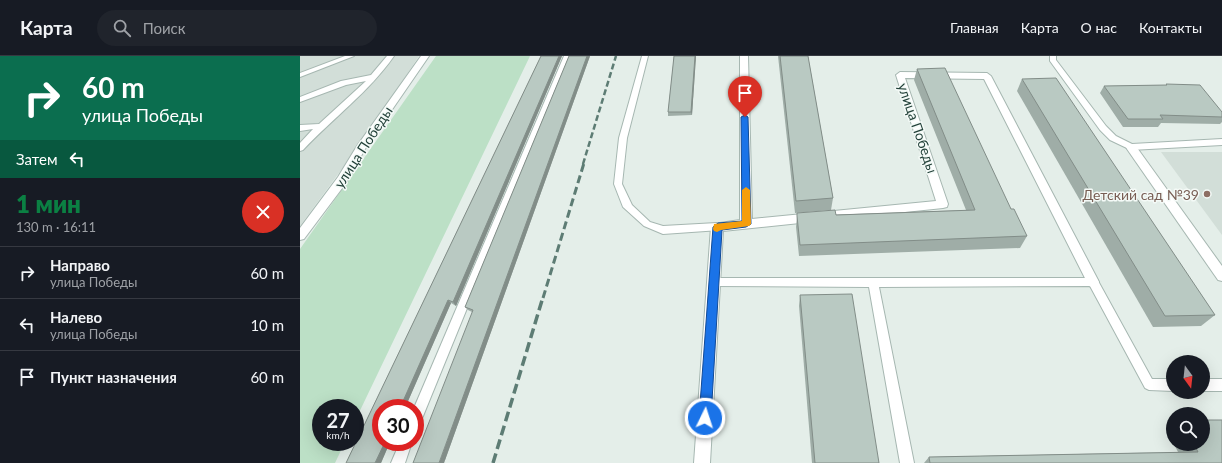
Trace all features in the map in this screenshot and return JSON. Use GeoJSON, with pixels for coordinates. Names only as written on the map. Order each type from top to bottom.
{"type":"FeatureCollection","features":[{"type":"Feature","properties":{"kind":"street","name":"улица Победы"},"geometry":{"type":"LineString","coordinates":[[300,236],[342,180],[361,148],[425,56]]}},
{"type":"Feature","properties":{"kind":"street"},"geometry":{"type":"LineString","coordinates":[[744,56],[746,224]]}},
{"type":"Feature","properties":{"kind":"street","name":"улица Победы"},"geometry":{"type":"LineString","coordinates":[[718,227],[944,204],[900,75],[987,76],[1094,282]]}},
{"type":"Feature","properties":{"kind":"street"},"geometry":{"type":"LineString","coordinates":[[1131,147],[1222,276]]}},
{"type":"Feature","properties":{"kind":"street"},"geometry":{"type":"LineString","coordinates":[[702,463],[718,227]]}},
{"type":"Feature","properties":{"kind":"lane"},"geometry":{"type":"LineString","coordinates":[[300,75],[351,56]]}},
{"type":"Feature","properties":{"kind":"lane"},"geometry":{"type":"LineString","coordinates":[[300,148],[321,126],[350,101],[391,56]]}},
{"type":"Feature","properties":{"kind":"lane"},"geometry":{"type":"LineString","coordinates":[[424,400],[566,56]]}},
{"type":"Feature","properties":{"kind":"lane"},"geometry":{"type":"LineString","coordinates":[[644,56],[623,138],[618,184],[620,190],[628,207],[647,224],[663,230],[718,227]]}},
{"type":"Feature","properties":{"kind":"lane"},"geometry":{"type":"LineString","coordinates":[[1053,56],[1052,60],[1103,128],[1113,138],[1131,147],[1222,142]]}},
{"type":"Feature","properties":{"kind":"lane"},"geometry":{"type":"LineString","coordinates":[[300,100],[350,82],[373,77]]}},
{"type":"Feature","properties":{"kind":"lane"},"geometry":{"type":"LineString","coordinates":[[300,128],[321,126]]}},
{"type":"Feature","properties":{"kind":"lane"},"geometry":{"type":"LineString","coordinates":[[714,282],[1094,282],[1149,384],[1166,385]]}},
{"type":"Feature","properties":{"kind":"lane"},"geometry":{"type":"LineString","coordinates":[[873,283],[907,463]]}},
{"type":"Feature","properties":{"kind":"lane"},"geometry":{"type":"LineString","coordinates":[[1210,385],[1222,385]]}},
{"type":"Feature","properties":{"kind":"lane"},"geometry":{"type":"LineString","coordinates":[[398,463],[403,451]]}},
{"type":"Feature","properties":{"kind":"shaded area"},"geometry":{"type":"Polygon","coordinates":[[[300,56],[419,56],[366,136],[300,226],[300,56]]]}},
{"type":"Feature","properties":{"kind":"shaded area","name":"Детский сад №39"},"geometry":{"type":"Polygon","coordinates":[[[1161,152],[1222,152],[1222,235],[1161,152]]]}},
{"type":"Feature","properties":{"kind":"green space"},"geometry":{"type":"Polygon","coordinates":[[[436,56],[530,56],[364,402],[364,399],[312,399],[312,451],[341,451],[335,463],[300,463],[300,249],[436,56]]]}},
{"type":"Feature","properties":{"kind":"building"},"geometry":{"type":"Polygon","coordinates":[[[541,56],[559,56],[453,302],[448,300],[404,399],[377,399],[541,56]]]}},
{"type":"Feature","properties":{"kind":"building"},"geometry":{"type":"Polygon","coordinates":[[[569,56],[587,56],[439,463],[413,463],[418,451],[424,451],[424,435],[473,310],[465,307],[569,56]]]}},
{"type":"Feature","properties":{"kind":"building"},"geometry":{"type":"Polygon","coordinates":[[[674,56],[695,56],[691,112],[668,112],[674,56]]]}},
{"type":"Feature","properties":{"kind":"building"},"geometry":{"type":"Polygon","coordinates":[[[780,56],[808,56],[833,198],[796,201],[780,56]]]}},
{"type":"Feature","properties":{"kind":"building"},"geometry":{"type":"Polygon","coordinates":[[[945,68],[1011,209],[1014,209],[1027,236],[800,245],[797,213],[835,210],[836,215],[975,210],[917,69],[945,68]]]}},
{"type":"Feature","properties":{"kind":"building"},"geometry":{"type":"Polygon","coordinates":[[[1056,78],[1215,315],[1165,316],[1022,79],[1056,78]]]}},
{"type":"Feature","properties":{"kind":"building"},"geometry":{"type":"Polygon","coordinates":[[[1166,84],[1200,85],[1222,112],[1222,117],[1160,115],[1163,119],[1128,119],[1104,86],[1167,85],[1166,84]]]}},
{"type":"Feature","properties":{"kind":"building"},"geometry":{"type":"Polygon","coordinates":[[[852,294],[879,463],[815,463],[800,295],[852,294]]]}},
{"type":"Feature","properties":{"kind":"building"},"geometry":{"type":"Polygon","coordinates":[[[372,409],[372,451],[381,451],[375,463],[346,463],[352,451],[364,451],[364,425],[372,409]]]}},
{"type":"Feature","properties":{"kind":"building"},"geometry":{"type":"Polygon","coordinates":[[[1210,420],[1222,420],[1222,463],[930,463],[929,457],[1210,451],[1210,420]]]}},
{"type":"Feature","properties":{"kind":"railway"},"geometry":{"type":"LineString","coordinates":[[583,164],[616,56]]}},
{"type":"Feature","properties":{"kind":"railway"},"geometry":{"type":"LineString","coordinates":[[543,298],[584,163]]}},
{"type":"Feature","properties":{"kind":"railway"},"geometry":{"type":"LineString","coordinates":[[493,463],[543,297]]}},
{"type":"Feature","properties":{"kind":"slow traffic"},"geometry":{"type":"LineString","coordinates":[[717,229],[718,227],[746,224],[746,190]]}},
{"type":"Feature","properties":{"kind":"place","name":"Детский сад №39"},"geometry":{"type":"Point","coordinates":[1207,194]}},
{"type":"Feature","properties":{"kind":"route"},"geometry":{"type":"LineString","coordinates":[[705,418],[718,227],[746,224],[745,117]]}}]}
